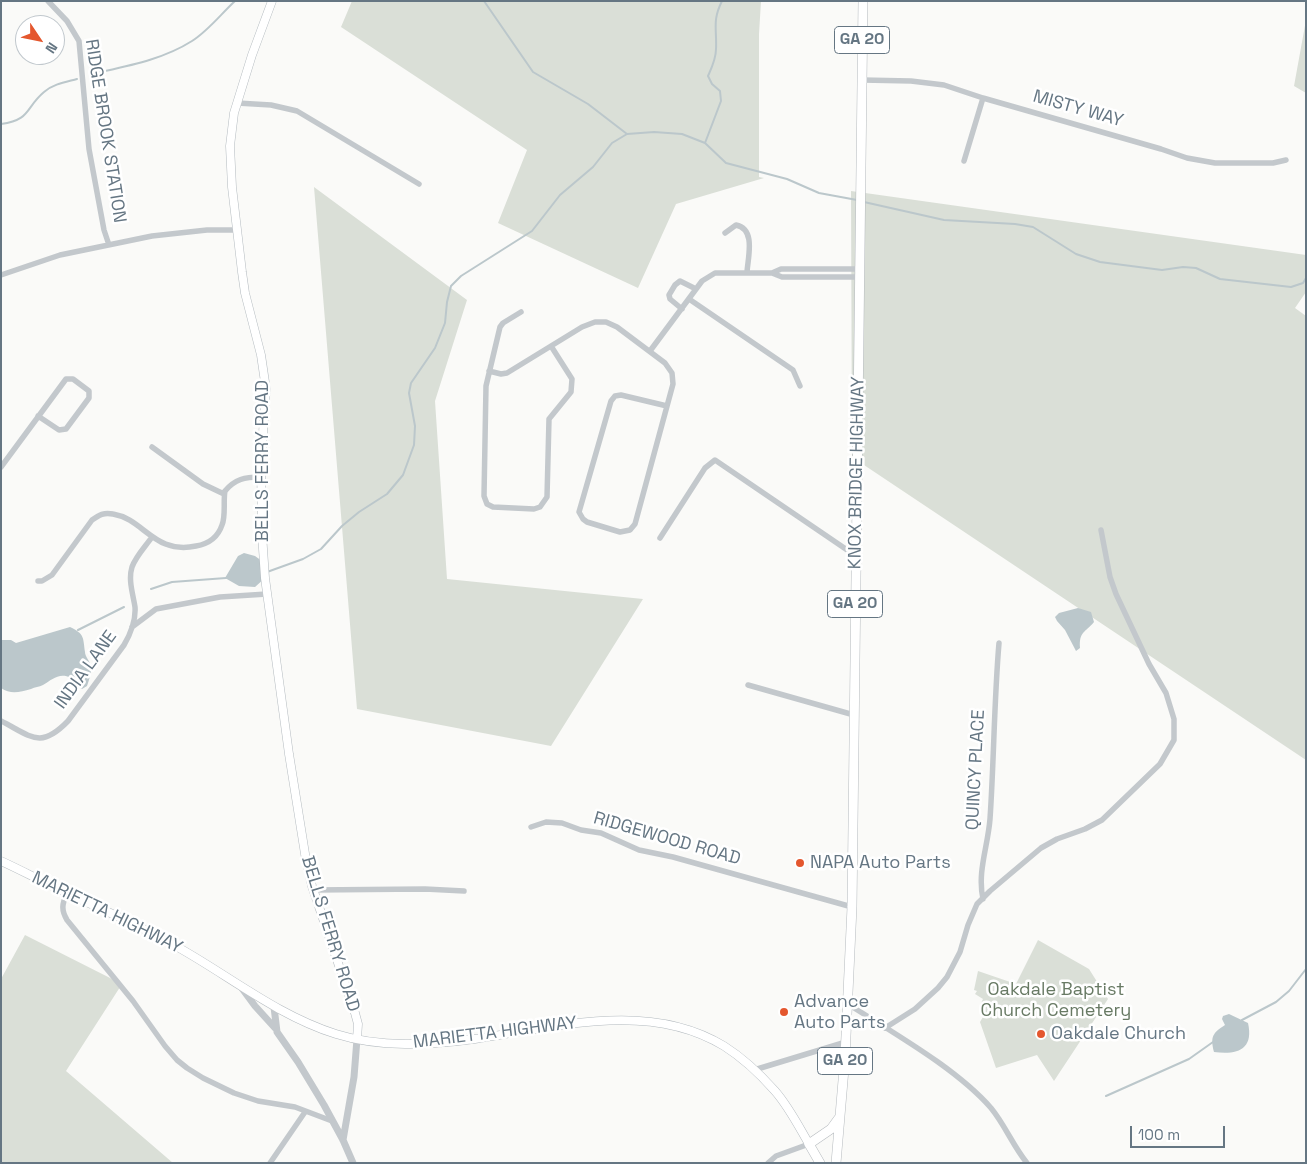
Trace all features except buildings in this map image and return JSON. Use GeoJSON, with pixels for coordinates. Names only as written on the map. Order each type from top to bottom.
{"type":"FeatureCollection","features":[{"type":"Feature","properties":{"kind":"main road","name":"BELLS FERRY ROAD"},"geometry":{"type":"LineString","coordinates":[[272,1],[236,104],[231,128],[230,146],[232,187],[244,286],[261,355],[266,389],[260,477],[262,534],[267,594],[289,754],[306,860],[313,890],[355,1013],[358,1024],[358,1039]]}},
{"type":"Feature","properties":{"kind":"main road","name":"KNOX BRIDGE HIGHWAY"},"geometry":{"type":"LineString","coordinates":[[848,1004],[852,907],[863,1]]}},
{"type":"Feature","properties":{"kind":"main road","name":"MARIETTA HIGHWAY"},"geometry":{"type":"LineString","coordinates":[[1,862],[129,921],[239,984],[274,1007],[334,1034],[358,1039],[406,1044],[446,1043],[597,1021],[641,1021],[677,1026],[710,1039],[732,1051],[754,1070],[784,1104],[820,1163]]}},
{"type":"Feature","properties":{"kind":"main road","name":"GA 20"},"geometry":{"type":"LineString","coordinates":[[836,1163],[848,1004]]}},
{"type":"Feature","properties":{"kind":"main road"},"geometry":{"type":"LineString","coordinates":[[809,1144],[831,1129],[839,1118]]}},
{"type":"Feature","properties":{"kind":"street","name":"RIDGE BROOK STATION"},"geometry":{"type":"LineString","coordinates":[[48,1],[67,21],[79,42],[89,149],[104,230],[109,245]]}},
{"type":"Feature","properties":{"kind":"street","name":"MISTY WAY"},"geometry":{"type":"LineString","coordinates":[[862,80],[911,81],[944,85],[1186,158],[1215,163],[1273,163],[1286,160]]}},
{"type":"Feature","properties":{"kind":"street"},"geometry":{"type":"LineString","coordinates":[[964,161],[983,98]]}},
{"type":"Feature","properties":{"kind":"street"},"geometry":{"type":"LineString","coordinates":[[236,104],[271,105],[296,112],[419,184]]}},
{"type":"Feature","properties":{"kind":"street"},"geometry":{"type":"LineString","coordinates":[[725,233],[736,225],[743,227],[747,232],[749,238],[748,272]]}},
{"type":"Feature","properties":{"kind":"street"},"geometry":{"type":"LineString","coordinates":[[1,275],[60,255],[152,236],[207,230],[238,230]]}},
{"type":"Feature","properties":{"kind":"street"},"geometry":{"type":"LineString","coordinates":[[650,351],[702,281],[715,273],[772,273],[787,268],[860,273]]}},
{"type":"Feature","properties":{"kind":"street"},"geometry":{"type":"LineString","coordinates":[[682,309],[670,299],[669,295],[675,285],[680,281],[696,290]]}},
{"type":"Feature","properties":{"kind":"street"},"geometry":{"type":"LineString","coordinates":[[689,299],[794,370],[800,386]]}},
{"type":"Feature","properties":{"kind":"street"},"geometry":{"type":"LineString","coordinates":[[521,312],[503,323],[500,327],[486,386],[484,496],[488,504],[493,507],[534,509],[540,507],[547,497],[549,419],[571,392],[573,384],[572,379],[551,346]]}},
{"type":"Feature","properties":{"kind":"street"},"geometry":{"type":"LineString","coordinates":[[489,371],[501,374],[507,373],[582,326],[595,322],[606,322],[617,327],[665,364],[672,374],[673,384],[635,524],[630,530],[620,532],[587,522],[583,520],[579,512],[611,401],[615,396],[621,395],[667,406]]}},
{"type":"Feature","properties":{"kind":"street"},"geometry":{"type":"LineString","coordinates":[[1,467],[38,416],[66,379],[73,379],[89,391],[89,398],[66,429],[59,430],[38,416]]}},
{"type":"Feature","properties":{"kind":"street"},"geometry":{"type":"LineString","coordinates":[[152,447],[203,484],[224,494]]}},
{"type":"Feature","properties":{"kind":"street"},"geometry":{"type":"LineString","coordinates":[[660,538],[706,468],[715,460],[856,556]]}},
{"type":"Feature","properties":{"kind":"street"},"geometry":{"type":"LineString","coordinates":[[38,581],[42,581],[52,575],[92,520],[101,514],[118,515],[130,521],[159,542],[179,547],[202,545],[212,540],[223,524],[224,494],[230,485],[246,477],[260,477]]}},
{"type":"Feature","properties":{"kind":"street"},"geometry":{"type":"LineString","coordinates":[[886,1028],[915,1009],[947,977],[960,952],[977,904],[990,891],[1041,848],[1102,820],[1122,803],[1160,764],[1174,740],[1174,719],[1166,693],[1149,664],[1116,594],[1110,577],[1101,530]]}},
{"type":"Feature","properties":{"kind":"street","name":"INDIA LANE"},"geometry":{"type":"LineString","coordinates":[[1,721],[31,737],[48,737],[57,733],[68,721],[124,645],[132,627],[135,608],[131,585],[132,569],[137,556],[152,537]]}},
{"type":"Feature","properties":{"kind":"street"},"geometry":{"type":"LineString","coordinates":[[132,627],[156,609],[220,597],[267,594]]}},
{"type":"Feature","properties":{"kind":"street","name":"QUINCY PLACE"},"geometry":{"type":"LineString","coordinates":[[983,899],[982,871],[990,822],[999,643]]}},
{"type":"Feature","properties":{"kind":"street"},"geometry":{"type":"LineString","coordinates":[[748,685],[854,715]]}},
{"type":"Feature","properties":{"kind":"street","name":"RIDGEWOOD ROAD"},"geometry":{"type":"LineString","coordinates":[[531,827],[546,822],[562,823],[581,830],[601,833],[638,850],[673,857],[852,907]]}},
{"type":"Feature","properties":{"kind":"street"},"geometry":{"type":"LineString","coordinates":[[313,890],[425,889],[464,891]]}},
{"type":"Feature","properties":{"kind":"street"},"geometry":{"type":"LineString","coordinates":[[67,893],[62,904],[62,912],[67,920],[133,1001],[164,1046],[177,1060],[203,1078],[234,1093],[258,1101],[295,1107],[332,1121]]}},
{"type":"Feature","properties":{"kind":"street"},"geometry":{"type":"LineString","coordinates":[[239,984],[255,1006],[277,1030],[302,1068],[343,1140],[353,1163]]}},
{"type":"Feature","properties":{"kind":"street"},"geometry":{"type":"LineString","coordinates":[[848,1004],[946,1069],[976,1093],[999,1118],[1027,1163]]}},
{"type":"Feature","properties":{"kind":"street"},"geometry":{"type":"LineString","coordinates":[[274,1007],[277,1030]]}},
{"type":"Feature","properties":{"kind":"street"},"geometry":{"type":"LineString","coordinates":[[343,1140],[354,1077],[358,1039]]}},
{"type":"Feature","properties":{"kind":"street"},"geometry":{"type":"LineString","coordinates":[[754,1070],[846,1042]]}},
{"type":"Feature","properties":{"kind":"street"},"geometry":{"type":"LineString","coordinates":[[270,1163],[304,1112]]}},
{"type":"Feature","properties":{"kind":"street"},"geometry":{"type":"LineString","coordinates":[[768,1163],[776,1156],[809,1144]]}},
{"type":"Feature","properties":{"kind":"green space"},"geometry":{"type":"Polygon","coordinates":[[[352,1],[761,1],[759,34],[759,177],[764,178],[676,204],[638,288],[498,223],[527,150],[341,27],[352,1]]]}},
{"type":"Feature","properties":{"kind":"green space"},"geometry":{"type":"Polygon","coordinates":[[[1306,20],[1306,93],[1294,86],[1306,20]]]}},
{"type":"Feature","properties":{"kind":"green space"},"geometry":{"type":"Polygon","coordinates":[[[314,187],[467,300],[435,401],[447,579],[643,599],[551,746],[357,709],[314,187]]]}},
{"type":"Feature","properties":{"kind":"green space"},"geometry":{"type":"Polygon","coordinates":[[[851,191],[1306,255],[1306,292],[1295,308],[1306,316],[1306,760],[852,457],[851,191]]]}},
{"type":"Feature","properties":{"kind":"green space"},"geometry":{"type":"Polygon","coordinates":[[[25,935],[122,984],[66,1071],[173,1163],[1,1163],[1,979],[25,935]]]}},
{"type":"Feature","properties":{"kind":"green space","name":"Oakdale Baptist Church Cemetery"},"geometry":{"type":"Polygon","coordinates":[[[1038,940],[1089,969],[1108,999],[1054,1081],[1037,1055],[996,1068],[980,1022],[985,1008],[980,1005],[983,999],[975,994],[977,991],[974,990],[978,971],[1016,984],[1038,940]]]}},
{"type":"Feature","properties":{"kind":"shaded area"},"geometry":{"type":"Polygon","coordinates":[[[244,553],[255,556],[266,564],[265,578],[255,587],[239,586],[225,578],[238,556],[244,553]]]}},
{"type":"Feature","properties":{"kind":"shaded area"},"geometry":{"type":"Polygon","coordinates":[[[1078,608],[1091,612],[1094,622],[1083,633],[1080,638],[1080,648],[1076,651],[1065,630],[1055,617],[1059,613],[1078,608]]]}},
{"type":"Feature","properties":{"kind":"shaded area"},"geometry":{"type":"Polygon","coordinates":[[[70,627],[81,634],[85,654],[91,666],[87,686],[82,689],[73,686],[71,678],[63,676],[56,677],[41,686],[19,692],[8,692],[1,688],[1,640],[11,640],[16,643],[70,627]]]}},
{"type":"Feature","properties":{"kind":"shaded area"},"geometry":{"type":"Polygon","coordinates":[[[1229,1014],[1248,1023],[1249,1032],[1246,1045],[1242,1049],[1230,1053],[1214,1052],[1212,1042],[1214,1035],[1225,1025],[1222,1019],[1223,1016],[1229,1014]]]}},
{"type":"Feature","properties":{"kind":"waterway"},"geometry":{"type":"LineString","coordinates":[[92,74],[144,62],[181,48],[204,32],[235,1]]}},
{"type":"Feature","properties":{"kind":"waterway"},"geometry":{"type":"LineString","coordinates":[[484,1],[533,72],[588,104],[627,134]]}},
{"type":"Feature","properties":{"kind":"waterway"},"geometry":{"type":"LineString","coordinates":[[705,143],[721,101],[720,91],[712,84],[708,76],[714,63],[716,20],[722,1]]}},
{"type":"Feature","properties":{"kind":"waterway"},"geometry":{"type":"LineString","coordinates":[[1,124],[18,120],[51,87],[77,79]]}},
{"type":"Feature","properties":{"kind":"waterway"},"geometry":{"type":"LineString","coordinates":[[267,572],[303,559],[321,549],[342,526],[359,512],[387,494],[403,475],[414,445],[415,426],[409,393],[411,383],[435,348],[445,323],[451,286],[461,276],[532,231],[560,195],[593,167],[612,143],[627,134],[654,132],[682,134],[705,143],[726,163],[787,179],[819,193],[857,200]]}},
{"type":"Feature","properties":{"kind":"waterway"},"geometry":{"type":"LineString","coordinates":[[864,202],[944,220],[1015,224],[1033,227],[1076,254],[1100,262],[1162,270],[1183,267],[1196,268],[1220,279],[1291,287],[1303,283],[1306,278]]}},
{"type":"Feature","properties":{"kind":"waterway"},"geometry":{"type":"LineString","coordinates":[[151,589],[172,582],[226,578]]}},
{"type":"Feature","properties":{"kind":"waterway"},"geometry":{"type":"LineString","coordinates":[[78,630],[124,607]]}},
{"type":"Feature","properties":{"kind":"waterway"},"geometry":{"type":"LineString","coordinates":[[1242,1020],[1276,1002],[1289,991],[1306,969]]}},
{"type":"Feature","properties":{"kind":"waterway"},"geometry":{"type":"LineString","coordinates":[[1106,1096],[1189,1059],[1213,1042]]}},
{"type":"Feature","properties":{"kind":"place","name":"NAPA Auto Parts"},"geometry":{"type":"Point","coordinates":[800,863]}},
{"type":"Feature","properties":{"kind":"place","name":"Advance Auto Parts"},"geometry":{"type":"Point","coordinates":[784,1012]}},
{"type":"Feature","properties":{"kind":"place","name":"Oakdale Church"},"geometry":{"type":"Point","coordinates":[1041,1034]}}]}
